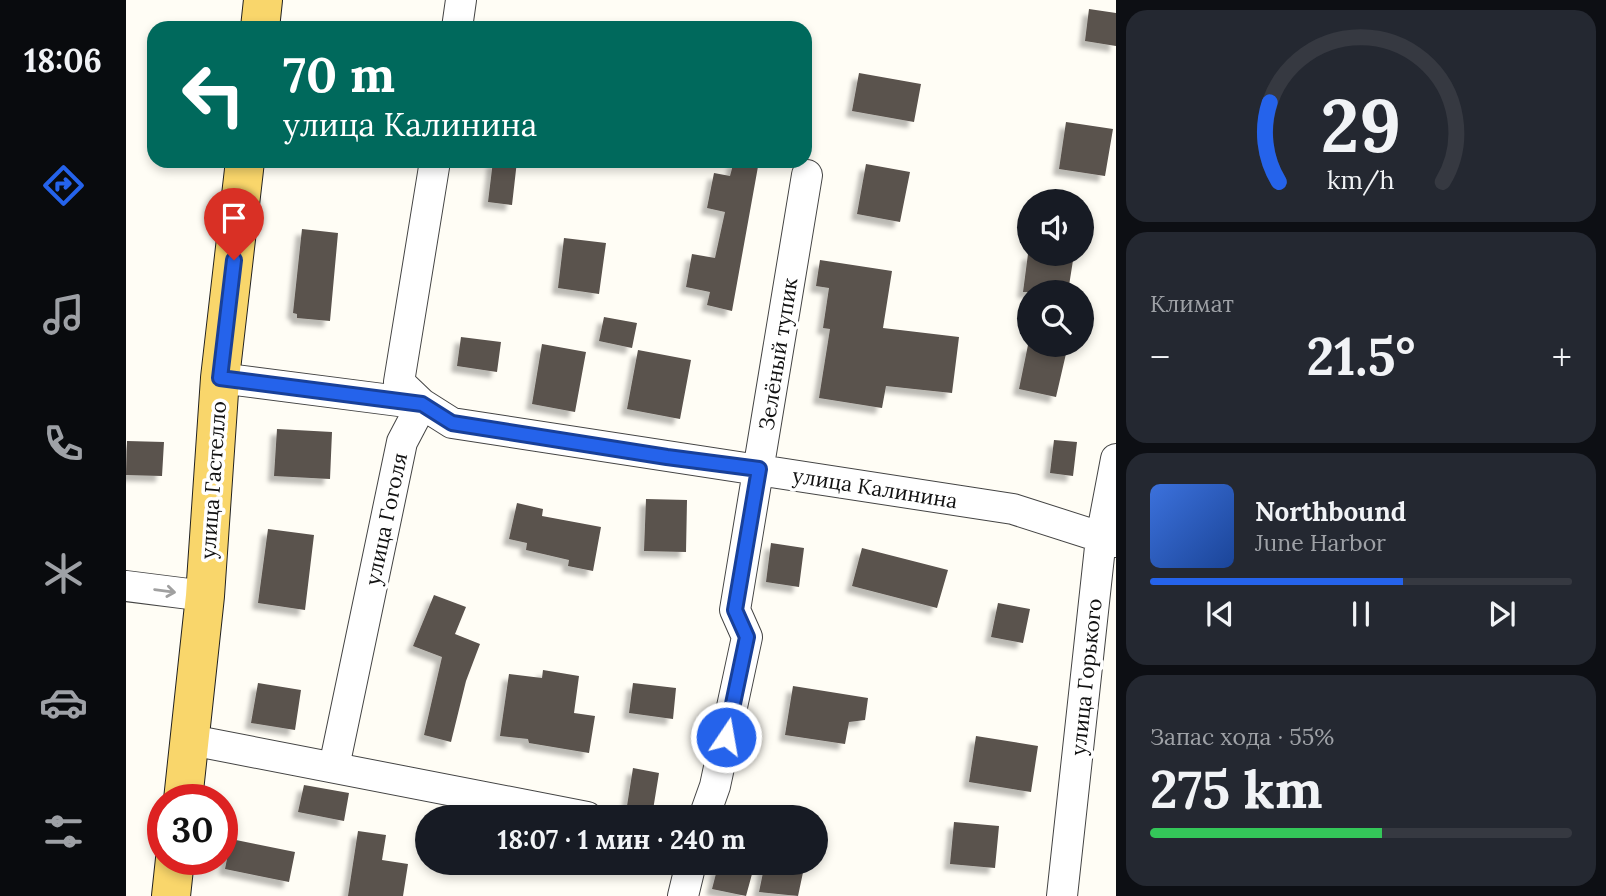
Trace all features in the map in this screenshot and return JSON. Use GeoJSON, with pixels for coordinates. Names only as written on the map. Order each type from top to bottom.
{"type":"FeatureCollection","features":[{"type":"Feature","properties":{"kind":"main road"},"geometry":{"type":"LineString","coordinates":[[261,21],[263,0]]}},
{"type":"Feature","properties":{"kind":"main road","name":"улица Гастелло"},"geometry":{"type":"LineString","coordinates":[[185,784],[205,596],[220,378],[244,168]]}},
{"type":"Feature","properties":{"kind":"main road"},"geometry":{"type":"LineString","coordinates":[[171,896],[173,875]]}},
{"type":"Feature","properties":{"kind":"street"},"geometry":{"type":"LineString","coordinates":[[458,21],[461,0]]}},
{"type":"Feature","properties":{"kind":"street"},"geometry":{"type":"LineString","coordinates":[[422,404],[399,382],[434,168]]}},
{"type":"Feature","properties":{"kind":"street","name":"Зелёный тупик"},"geometry":{"type":"LineString","coordinates":[[708,805],[715,786],[747,637],[735,610],[807,175]]}},
{"type":"Feature","properties":{"kind":"street","name":"улица Калинина"},"geometry":{"type":"LineString","coordinates":[[220,378],[422,404],[452,423],[1013,509],[1108,540]]}},
{"type":"Feature","properties":{"kind":"street","name":"улица Гоголя"},"geometry":{"type":"LineString","coordinates":[[334,766],[402,442],[422,404]]}},
{"type":"Feature","properties":{"kind":"street","name":"улица Горького"},"geometry":{"type":"LineString","coordinates":[[1062,896],[1116,459]]}},
{"type":"Feature","properties":{"kind":"street"},"geometry":{"type":"LineString","coordinates":[[126,586],[205,596]]}},
{"type":"Feature","properties":{"kind":"street"},"geometry":{"type":"LineString","coordinates":[[191,740],[527,805]]}},
{"type":"Feature","properties":{"kind":"street"},"geometry":{"type":"LineString","coordinates":[[683,896],[688,875]]}},
{"type":"Feature","properties":{"kind":"building"},"geometry":{"type":"Polygon","coordinates":[[[1089,9],[1116,13],[1116,46],[1085,41],[1089,9]]]}},
{"type":"Feature","properties":{"kind":"building"},"geometry":{"type":"Polygon","coordinates":[[[859,73],[921,84],[914,122],[852,111],[859,73]]]}},
{"type":"Feature","properties":{"kind":"building"},"geometry":{"type":"Polygon","coordinates":[[[1066,122],[1113,129],[1105,176],[1059,169],[1066,122]]]}},
{"type":"Feature","properties":{"kind":"building"},"geometry":{"type":"Polygon","coordinates":[[[866,164],[910,172],[900,222],[857,214],[866,164]]]}},
{"type":"Feature","properties":{"kind":"building"},"geometry":{"type":"Polygon","coordinates":[[[492,168],[516,168],[512,205],[488,202],[492,168]]]}},
{"type":"Feature","properties":{"kind":"building"},"geometry":{"type":"Polygon","coordinates":[[[732,168],[758,168],[732,311],[707,305],[710,292],[686,287],[692,254],[715,258],[725,212],[707,208],[714,173],[730,176],[732,168]]]}},
{"type":"Feature","properties":{"kind":"building"},"geometry":{"type":"Polygon","coordinates":[[[302,229],[338,233],[330,321],[297,318],[297,314],[293,313],[302,229]]]}},
{"type":"Feature","properties":{"kind":"building"},"geometry":{"type":"Polygon","coordinates":[[[564,238],[606,243],[599,294],[558,288],[564,238]]]}},
{"type":"Feature","properties":{"kind":"building"},"geometry":{"type":"Polygon","coordinates":[[[820,260],[892,271],[883,328],[959,337],[952,393],[886,386],[882,408],[819,398],[830,329],[823,328],[829,288],[816,286],[820,260]]]}},
{"type":"Feature","properties":{"kind":"building"},"geometry":{"type":"Polygon","coordinates":[[[1026,266],[1072,266],[1070,280],[1025,280],[1026,266]]]}},
{"type":"Feature","properties":{"kind":"building"},"geometry":{"type":"Polygon","coordinates":[[[604,317],[637,323],[632,348],[599,341],[604,317]]]}},
{"type":"Feature","properties":{"kind":"building"},"geometry":{"type":"Polygon","coordinates":[[[461,337],[501,342],[497,372],[457,366],[461,337]]]}},
{"type":"Feature","properties":{"kind":"building"},"geometry":{"type":"Polygon","coordinates":[[[542,344],[586,352],[575,412],[532,404],[542,344]]]}},
{"type":"Feature","properties":{"kind":"building"},"geometry":{"type":"Polygon","coordinates":[[[638,350],[691,360],[680,419],[627,409],[638,350]]]}},
{"type":"Feature","properties":{"kind":"building"},"geometry":{"type":"Polygon","coordinates":[[[1026,357],[1065,357],[1056,397],[1019,389],[1026,357]]]}},
{"type":"Feature","properties":{"kind":"building"},"geometry":{"type":"Polygon","coordinates":[[[277,429],[332,432],[330,479],[274,476],[277,429]]]}},
{"type":"Feature","properties":{"kind":"building"},"geometry":{"type":"Polygon","coordinates":[[[1054,440],[1077,442],[1073,476],[1050,473],[1054,440]]]}},
{"type":"Feature","properties":{"kind":"building"},"geometry":{"type":"Polygon","coordinates":[[[127,441],[164,442],[162,476],[126,475],[127,441]]]}},
{"type":"Feature","properties":{"kind":"building"},"geometry":{"type":"Polygon","coordinates":[[[646,499],[687,500],[686,552],[644,551],[646,499]]]}},
{"type":"Feature","properties":{"kind":"building"},"geometry":{"type":"Polygon","coordinates":[[[517,503],[543,509],[542,516],[601,527],[593,571],[568,566],[569,560],[526,550],[527,543],[509,539],[517,503]]]}},
{"type":"Feature","properties":{"kind":"building"},"geometry":{"type":"Polygon","coordinates":[[[268,529],[314,535],[305,610],[258,603],[268,529]]]}},
{"type":"Feature","properties":{"kind":"building"},"geometry":{"type":"Polygon","coordinates":[[[771,543],[804,548],[799,587],[766,582],[771,543]]]}},
{"type":"Feature","properties":{"kind":"building"},"geometry":{"type":"Polygon","coordinates":[[[862,548],[948,570],[937,608],[852,586],[862,548]]]}},
{"type":"Feature","properties":{"kind":"building"},"geometry":{"type":"Polygon","coordinates":[[[434,595],[466,607],[455,634],[480,644],[466,681],[451,742],[424,735],[442,657],[413,646],[434,595]]]}},
{"type":"Feature","properties":{"kind":"building"},"geometry":{"type":"Polygon","coordinates":[[[998,603],[1030,609],[1023,643],[991,637],[998,603]]]}},
{"type":"Feature","properties":{"kind":"building"},"geometry":{"type":"Polygon","coordinates":[[[543,670],[579,676],[574,713],[595,716],[589,753],[529,743],[528,739],[500,736],[509,674],[542,678],[543,670]]]}},
{"type":"Feature","properties":{"kind":"building"},"geometry":{"type":"Polygon","coordinates":[[[258,683],[301,690],[295,730],[251,723],[258,683]]]}},
{"type":"Feature","properties":{"kind":"building"},"geometry":{"type":"Polygon","coordinates":[[[633,683],[676,688],[673,719],[629,713],[633,683]]]}},
{"type":"Feature","properties":{"kind":"building"},"geometry":{"type":"Polygon","coordinates":[[[793,686],[868,698],[865,720],[849,722],[845,744],[785,735],[793,686]]]}},
{"type":"Feature","properties":{"kind":"building"},"geometry":{"type":"Polygon","coordinates":[[[976,736],[1038,746],[1031,792],[969,782],[976,736]]]}},
{"type":"Feature","properties":{"kind":"building"},"geometry":{"type":"Polygon","coordinates":[[[633,768],[659,773],[654,805],[627,805],[633,768]]]}},
{"type":"Feature","properties":{"kind":"building"},"geometry":{"type":"Polygon","coordinates":[[[304,785],[349,793],[344,821],[298,812],[304,785]]]}},
{"type":"Feature","properties":{"kind":"building"},"geometry":{"type":"Polygon","coordinates":[[[954,822],[999,826],[995,868],[950,864],[954,822]]]}},
{"type":"Feature","properties":{"kind":"building"},"geometry":{"type":"Polygon","coordinates":[[[358,831],[386,835],[382,860],[408,864],[403,896],[348,896],[358,831]]]}},
{"type":"Feature","properties":{"kind":"building"},"geometry":{"type":"Polygon","coordinates":[[[238,840],[295,852],[289,882],[238,872],[238,840]]]}},
{"type":"Feature","properties":{"kind":"building"},"geometry":{"type":"Polygon","coordinates":[[[716,875],[752,875],[746,896],[712,889],[716,875]]]}},
{"type":"Feature","properties":{"kind":"building"},"geometry":{"type":"Polygon","coordinates":[[[763,875],[802,875],[798,896],[759,892],[763,875]]]}},
{"type":"Feature","properties":{"kind":"route"},"geometry":{"type":"LineString","coordinates":[[234,260],[220,378],[422,404],[452,423],[759,469],[735,610],[747,637],[726,737]]}}]}
